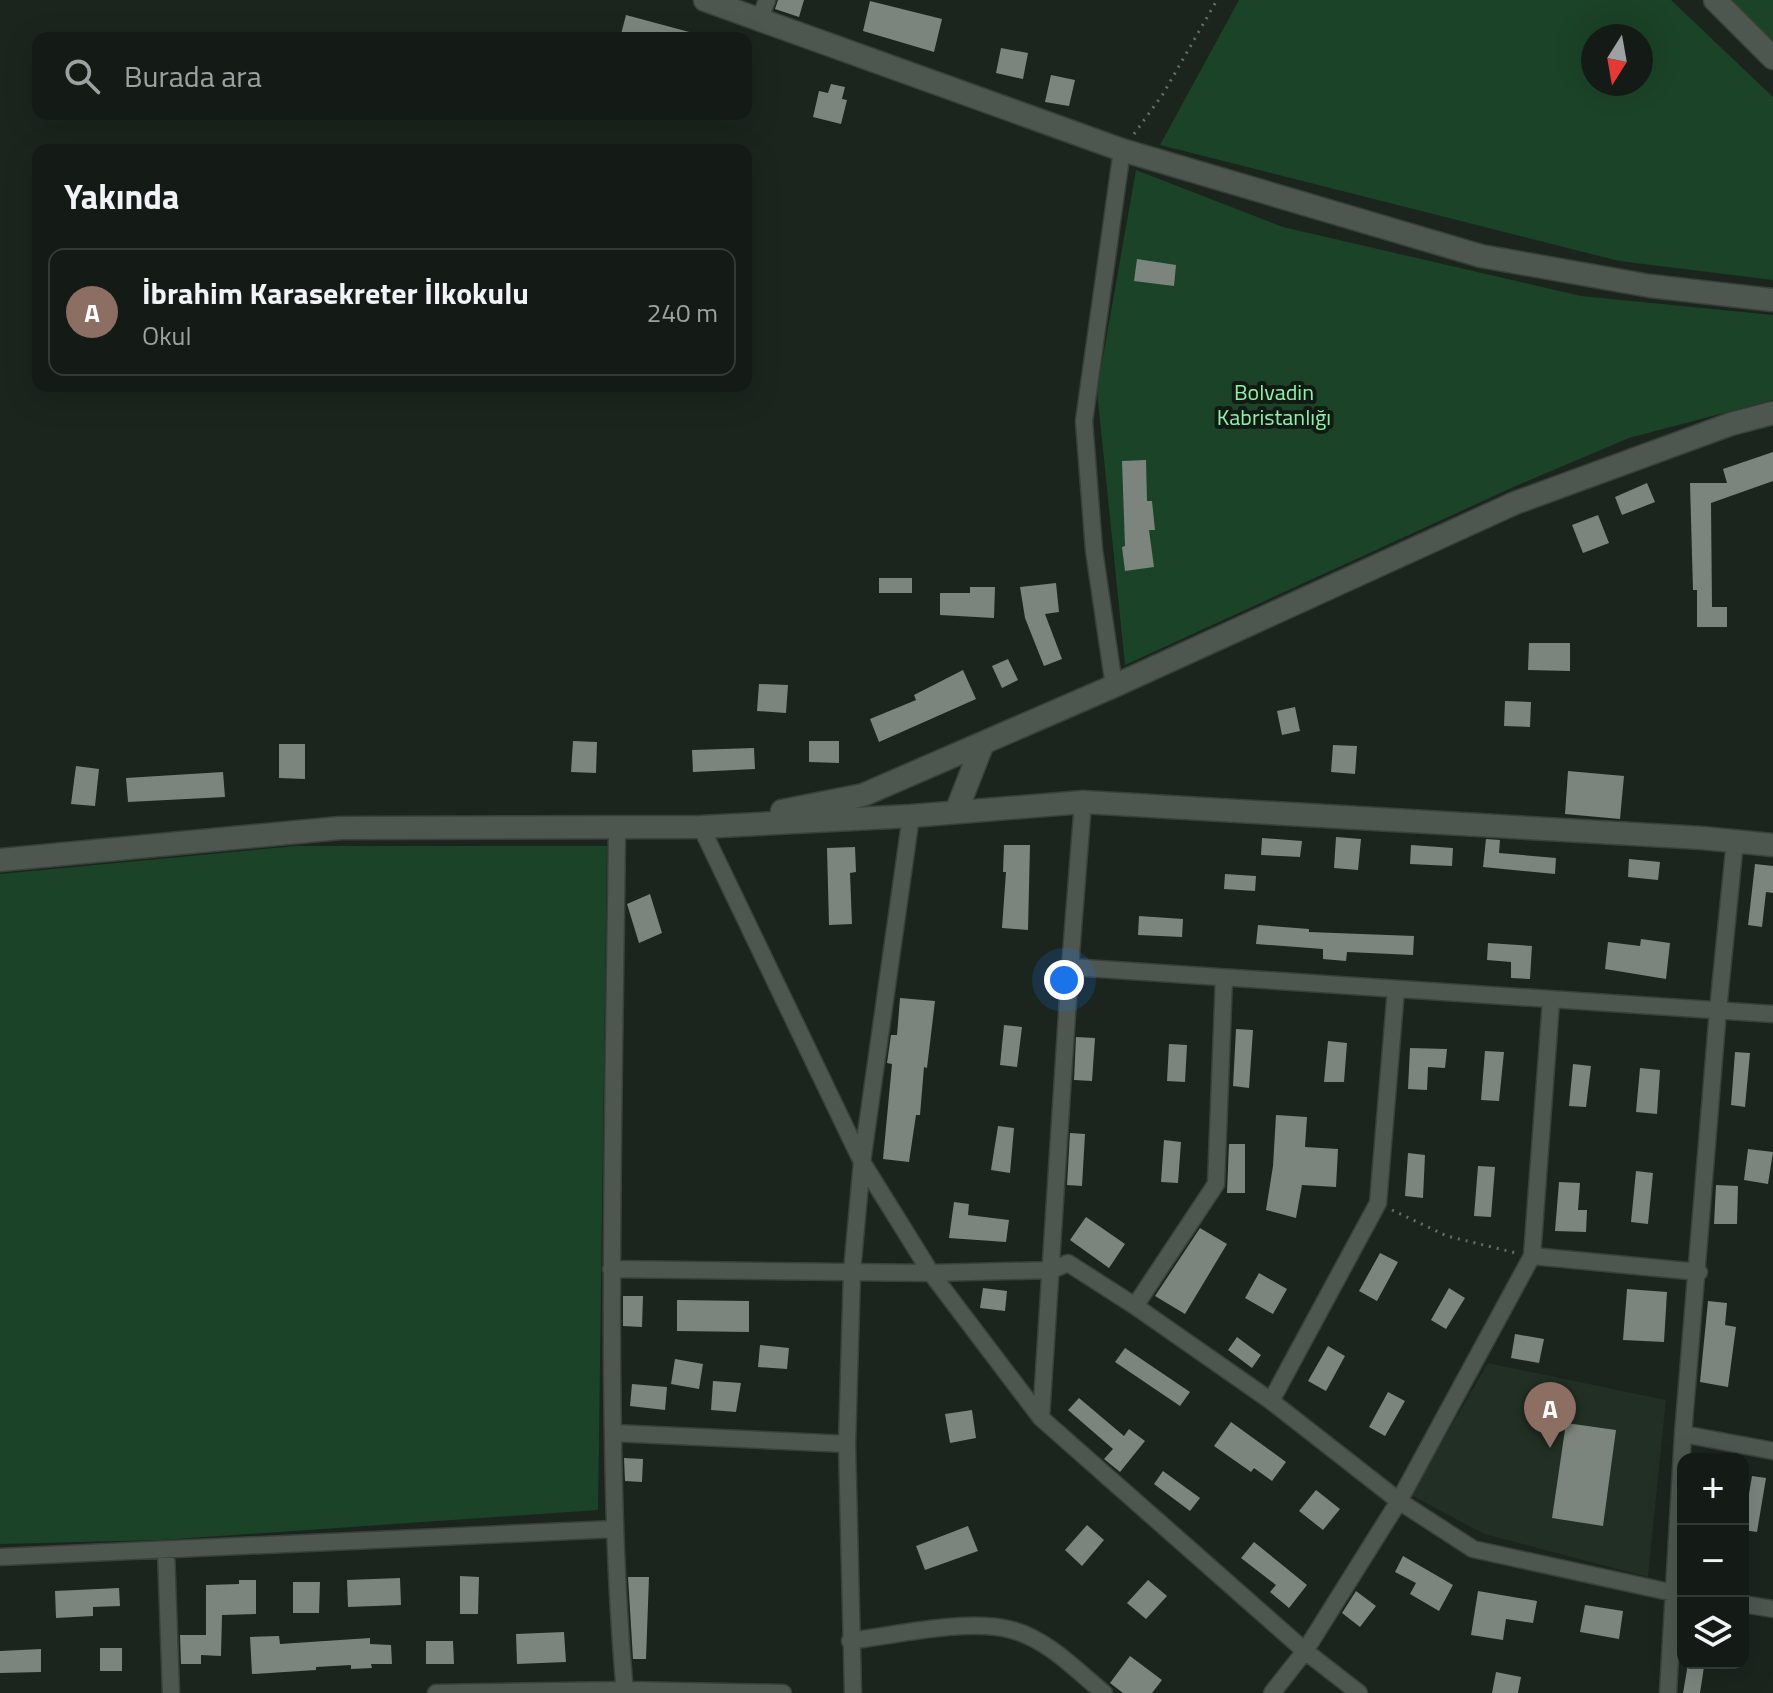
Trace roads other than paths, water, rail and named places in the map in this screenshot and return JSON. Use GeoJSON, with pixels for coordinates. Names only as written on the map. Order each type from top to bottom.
{"type":"FeatureCollection","features":[{"type":"Feature","properties":{"kind":"street"},"geometry":{"type":"LineString","coordinates":[[705,0],[763,10],[1122,150],[1481,256],[1650,286],[1773,300]]}},
{"type":"Feature","properties":{"kind":"street"},"geometry":{"type":"LineString","coordinates":[[1715,0],[1773,58]]}},
{"type":"Feature","properties":{"kind":"street"},"geometry":{"type":"LineString","coordinates":[[1114,686],[1094,550],[1084,421],[1122,150]]}},
{"type":"Feature","properties":{"kind":"street"},"geometry":{"type":"LineString","coordinates":[[701,827],[863,795],[1114,686],[1515,503],[1731,424],[1773,413]]}},
{"type":"Feature","properties":{"kind":"street"},"geometry":{"type":"LineString","coordinates":[[956,812],[983,743]]}},
{"type":"Feature","properties":{"kind":"street"},"geometry":{"type":"LineString","coordinates":[[1041,1418],[1083,802]]}},
{"type":"Feature","properties":{"kind":"street"},"geometry":{"type":"LineString","coordinates":[[0,860],[340,828],[701,827],[911,816],[1083,802],[1773,845]]}},
{"type":"Feature","properties":{"kind":"street"},"geometry":{"type":"LineString","coordinates":[[853,1693],[847,1444],[852,1271],[862,1162],[911,816]]}},
{"type":"Feature","properties":{"kind":"street"},"geometry":{"type":"LineString","coordinates":[[701,827],[862,1162],[931,1273],[1041,1418],[1305,1651],[1359,1693]]}},
{"type":"Feature","properties":{"kind":"street"},"geometry":{"type":"LineString","coordinates":[[617,829],[611,1269],[615,1529],[625,1691]]}},
{"type":"Feature","properties":{"kind":"street"},"geometry":{"type":"LineString","coordinates":[[1681,1525],[1683,1434],[1735,841]]}},
{"type":"Feature","properties":{"kind":"street"},"geometry":{"type":"LineString","coordinates":[[1070,967],[1773,1014]]}},
{"type":"Feature","properties":{"kind":"street"},"geometry":{"type":"LineString","coordinates":[[1135,1306],[1216,1184],[1224,978]]}},
{"type":"Feature","properties":{"kind":"street"},"geometry":{"type":"LineString","coordinates":[[1271,1401],[1378,1203],[1396,989]]}},
{"type":"Feature","properties":{"kind":"street"},"geometry":{"type":"LineString","coordinates":[[1272,1693],[1305,1651],[1399,1501],[1532,1256],[1551,1001]]}},
{"type":"Feature","properties":{"kind":"street"},"geometry":{"type":"LineString","coordinates":[[1532,1256],[1699,1272]]}},
{"type":"Feature","properties":{"kind":"street"},"geometry":{"type":"LineString","coordinates":[[611,1269],[931,1273],[1052,1270],[1068,1263],[1271,1401],[1399,1501],[1473,1549],[1677,1594]]}},
{"type":"Feature","properties":{"kind":"street"},"geometry":{"type":"LineString","coordinates":[[613,1433],[847,1444]]}},
{"type":"Feature","properties":{"kind":"street"},"geometry":{"type":"LineString","coordinates":[[1683,1434],[1773,1451]]}},
{"type":"Feature","properties":{"kind":"street"},"geometry":{"type":"LineString","coordinates":[[0,1557],[615,1529]]}},
{"type":"Feature","properties":{"kind":"street"},"geometry":{"type":"LineString","coordinates":[[166,1550],[171,1693]]}},
{"type":"Feature","properties":{"kind":"street"},"geometry":{"type":"LineString","coordinates":[[1668,1693],[1679,1597]]}},
{"type":"Feature","properties":{"kind":"street"},"geometry":{"type":"LineString","coordinates":[[1749,1605],[1773,1609]]}},
{"type":"Feature","properties":{"kind":"street"},"geometry":{"type":"LineString","coordinates":[[850,1641],[964,1626],[1012,1630],[1045,1646],[1104,1693]]}},
{"type":"Feature","properties":{"kind":"street"},"geometry":{"type":"LineString","coordinates":[[436,1693],[783,1693]]}},
{"type":"Feature","properties":{"kind":"place","name":"İbrahim Karasekreter İlkokulu"},"geometry":{"type":"Point","coordinates":[1550,1448]}},
{"type":"Feature","properties":{"kind":"park label","name":"Bolvadin Kabristanlığı"},"geometry":{"type":"Point","coordinates":[1274,404]}}]}
